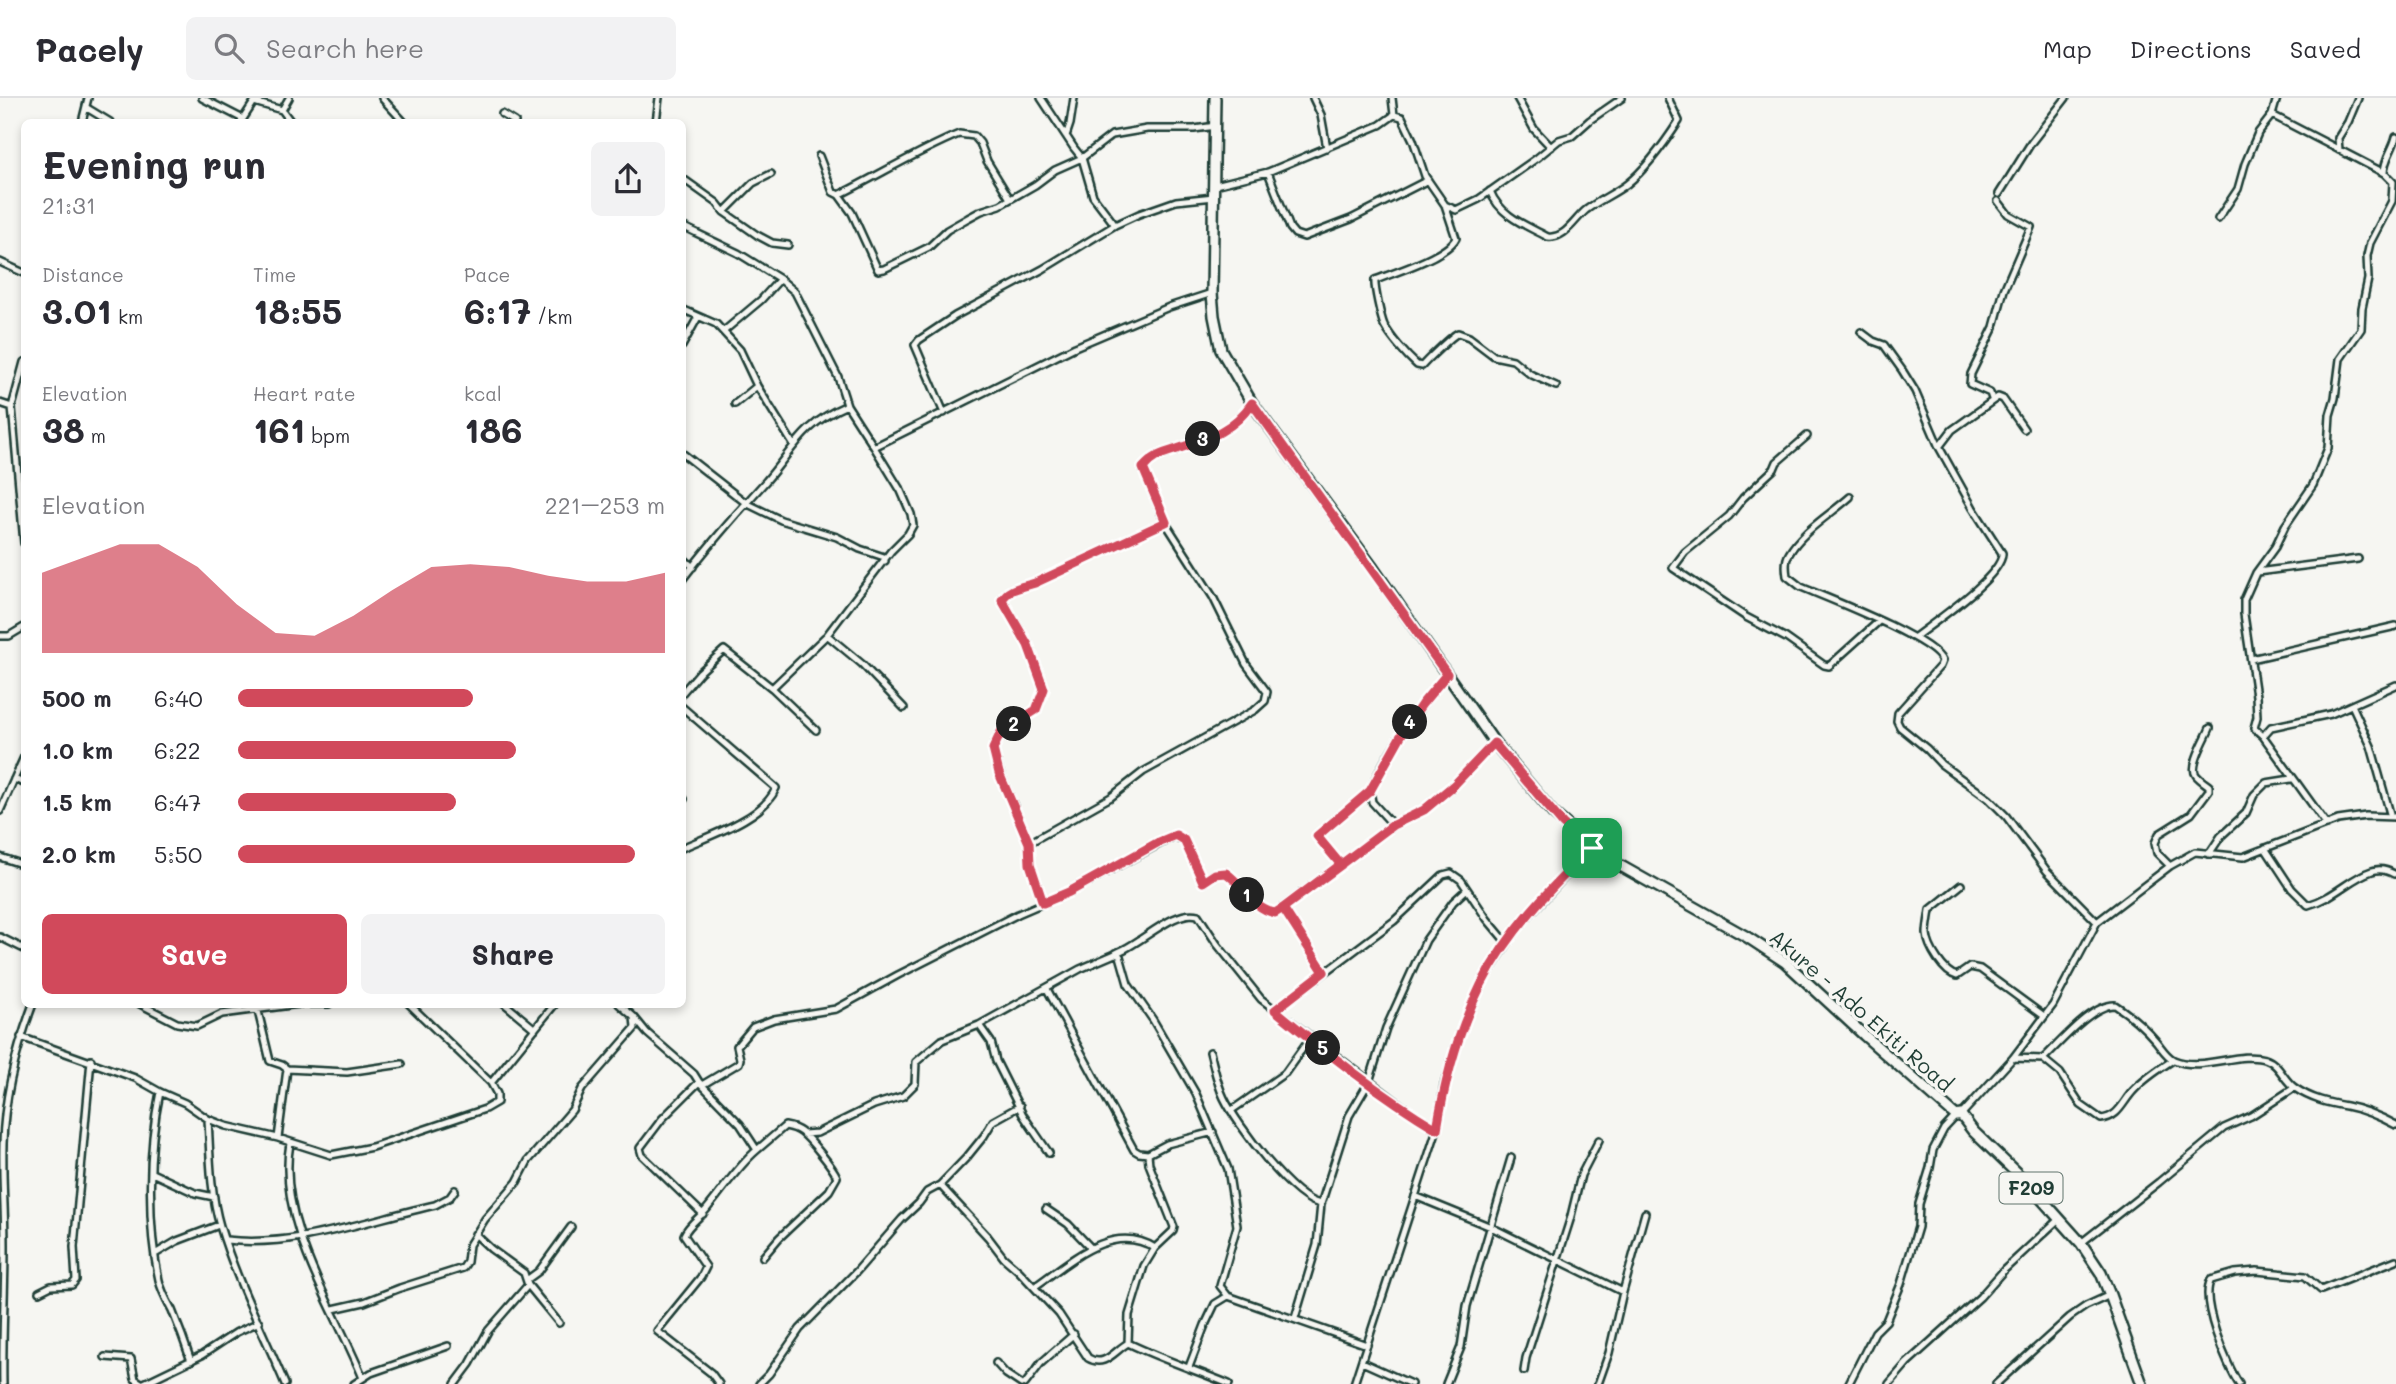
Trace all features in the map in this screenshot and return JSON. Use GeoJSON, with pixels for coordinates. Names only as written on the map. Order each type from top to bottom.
{"type":"FeatureCollection","features":[{"type":"Feature","properties":{"kind":"main road","name":"Akure - Ado Ekiti Road"},"geometry":{"type":"LineString","coordinates":[[1215,98],[1212,293],[1213,317],[1221,350],[1252,403],[1494,743],[1563,824],[1592,848],[1785,962],[1958,1116],[2030,1186],[2081,1243],[2101,1273],[2142,1384]]}},
{"type":"Feature","properties":{"kind":"street"},"geometry":{"type":"LineString","coordinates":[[83,119],[88,98]]}},
{"type":"Feature","properties":{"kind":"street"},"geometry":{"type":"LineString","coordinates":[[202,98],[239,119]]}},
{"type":"Feature","properties":{"kind":"street"},"geometry":{"type":"LineString","coordinates":[[282,110],[289,98]]}},
{"type":"Feature","properties":{"kind":"street"},"geometry":{"type":"LineString","coordinates":[[382,98],[401,119]]}},
{"type":"Feature","properties":{"kind":"street"},"geometry":{"type":"LineString","coordinates":[[656,119],[659,98]]}},
{"type":"Feature","properties":{"kind":"street"},"geometry":{"type":"LineString","coordinates":[[1041,98],[1082,158],[1093,196],[1115,225]]}},
{"type":"Feature","properties":{"kind":"street"},"geometry":{"type":"LineString","coordinates":[[1066,136],[1074,98]]}},
{"type":"Feature","properties":{"kind":"street"},"geometry":{"type":"LineString","coordinates":[[1313,98],[1321,115],[1326,148]]}},
{"type":"Feature","properties":{"kind":"street"},"geometry":{"type":"LineString","coordinates":[[1392,98],[1394,115]]}},
{"type":"Feature","properties":{"kind":"street"},"geometry":{"type":"LineString","coordinates":[[1517,98],[1534,129],[1551,147]]}},
{"type":"Feature","properties":{"kind":"street"},"geometry":{"type":"LineString","coordinates":[[1445,205],[1456,210],[1463,208],[1559,140],[1572,136],[1622,98]]}},
{"type":"Feature","properties":{"kind":"street"},"geometry":{"type":"LineString","coordinates":[[1490,191],[1507,215],[1548,237],[1563,234],[1587,210],[1643,169],[1679,121],[1668,98]]}},
{"type":"Feature","properties":{"kind":"street"},"geometry":{"type":"LineString","coordinates":[[1992,399],[1990,393],[1970,384],[1971,374],[1994,327],[2004,290],[2031,227],[2008,214],[1999,197],[2031,143],[2066,98]]}},
{"type":"Feature","properties":{"kind":"street"},"geometry":{"type":"LineString","coordinates":[[2218,219],[2238,189],[2245,163],[2258,133],[2272,115],[2277,98]]}},
{"type":"Feature","properties":{"kind":"street"},"geometry":{"type":"LineString","coordinates":[[2339,150],[2337,138],[2348,122],[2358,98]]}},
{"type":"Feature","properties":{"kind":"street"},"geometry":{"type":"LineString","coordinates":[[243,119],[254,102],[282,110],[288,119]]}},
{"type":"Feature","properties":{"kind":"street"},"geometry":{"type":"LineString","coordinates":[[87,108],[105,119]]}},
{"type":"Feature","properties":{"kind":"street"},"geometry":{"type":"LineString","coordinates":[[502,114],[510,119]]}},
{"type":"Feature","properties":{"kind":"street"},"geometry":{"type":"LineString","coordinates":[[1215,185],[1268,172],[1380,125],[1394,115],[1402,117],[1428,180],[1445,205],[1456,238],[1452,246],[1375,280],[1374,289],[1384,324],[1417,365],[1422,366],[1427,359],[1439,352],[1453,334],[1458,333],[1469,337],[1494,356],[1513,360],[1530,374],[1556,386]]}},
{"type":"Feature","properties":{"kind":"street"},"geometry":{"type":"LineString","coordinates":[[2272,115],[2384,173],[2393,182],[2392,201],[2370,243],[2367,256],[2368,279],[2361,329],[2340,359],[2329,421],[2328,448],[2313,485],[2256,573],[2247,591],[2244,607],[2257,710],[2254,728],[2327,825]]}},
{"type":"Feature","properties":{"kind":"street"},"geometry":{"type":"LineString","coordinates":[[818,156],[833,192],[839,195],[852,213],[878,270],[884,270],[929,247],[947,230],[1010,199],[1055,170],[1082,158],[1103,141],[1121,133],[1167,127],[1194,129],[1216,126]]}},
{"type":"Feature","properties":{"kind":"street"},"geometry":{"type":"LineString","coordinates":[[839,195],[875,178],[910,156],[959,134],[967,134],[974,136],[980,143],[986,161],[1010,199]]}},
{"type":"Feature","properties":{"kind":"street"},"geometry":{"type":"LineString","coordinates":[[2384,173],[2385,163],[2394,147],[2396,136]]}},
{"type":"Feature","properties":{"kind":"street"},"geometry":{"type":"LineString","coordinates":[[1268,172],[1290,228],[1295,234],[1304,237],[1352,219],[1428,180]]}},
{"type":"Feature","properties":{"kind":"street"},"geometry":{"type":"LineString","coordinates":[[723,212],[753,183],[771,174]]}},
{"type":"Feature","properties":{"kind":"street"},"geometry":{"type":"LineString","coordinates":[[686,181],[717,203],[723,212],[757,235],[772,243],[789,246]]}},
{"type":"Feature","properties":{"kind":"street"},"geometry":{"type":"LineString","coordinates":[[944,413],[917,353],[915,345],[919,340],[955,316],[1091,242],[1115,225],[1176,201],[1214,197]]}},
{"type":"Feature","properties":{"kind":"street"},"geometry":{"type":"LineString","coordinates":[[686,228],[738,253],[780,279],[795,292],[838,377],[847,405],[901,491],[911,514],[913,525],[908,534],[827,635],[772,688]]}},
{"type":"Feature","properties":{"kind":"street"},"geometry":{"type":"LineString","coordinates":[[0,262],[21,272]]}},
{"type":"Feature","properties":{"kind":"street"},"geometry":{"type":"LineString","coordinates":[[724,331],[761,300],[780,279]]}},
{"type":"Feature","properties":{"kind":"street"},"geometry":{"type":"LineString","coordinates":[[874,447],[1087,342],[1169,307],[1212,293]]}},
{"type":"Feature","properties":{"kind":"street"},"geometry":{"type":"LineString","coordinates":[[686,311],[716,324],[740,350],[757,386],[793,444]]}},
{"type":"Feature","properties":{"kind":"street"},"geometry":{"type":"LineString","coordinates":[[686,339],[698,317]]}},
{"type":"Feature","properties":{"kind":"street"},"geometry":{"type":"LineString","coordinates":[[1861,332],[1888,349],[1915,391],[1939,447],[1973,508],[2000,548],[2002,558],[1989,576],[1964,599],[1915,637]]}},
{"type":"Feature","properties":{"kind":"street"},"geometry":{"type":"LineString","coordinates":[[21,373],[12,407],[21,469]]}},
{"type":"Feature","properties":{"kind":"street"},"geometry":{"type":"LineString","coordinates":[[735,404],[757,386]]}},
{"type":"Feature","properties":{"kind":"street"},"geometry":{"type":"LineString","coordinates":[[1939,447],[1952,430],[1998,397],[2003,399],[2024,429]]}},
{"type":"Feature","properties":{"kind":"street"},"geometry":{"type":"LineString","coordinates":[[0,403],[12,407]]}},
{"type":"Feature","properties":{"kind":"street"},"geometry":{"type":"LineString","coordinates":[[1029,843],[1111,797],[1143,772],[1255,710],[1265,701],[1267,692],[1246,664],[1213,597],[1166,522],[1143,468],[1153,457],[1238,423],[1252,403]]}},
{"type":"Feature","properties":{"kind":"street"},"geometry":{"type":"LineString","coordinates":[[686,575],[778,467],[793,444],[832,411],[847,405]]}},
{"type":"Feature","properties":{"kind":"street"},"geometry":{"type":"LineString","coordinates":[[1807,436],[1777,462],[1729,516],[1685,552],[1673,568],[1746,617],[1786,638],[1824,665],[1829,666],[1878,622]]}},
{"type":"Feature","properties":{"kind":"street"},"geometry":{"type":"LineString","coordinates":[[686,456],[746,503],[781,520],[837,537],[859,549],[878,553],[885,561]]}},
{"type":"Feature","properties":{"kind":"street"},"geometry":{"type":"LineString","coordinates":[[1850,497],[1815,526],[1788,555],[1787,576],[1801,587],[1915,637],[1940,656],[1942,661],[1898,713],[1900,727],[1941,764],[1989,799],[2006,816],[2047,871],[2096,922]]}},
{"type":"Feature","properties":{"kind":"street"},"geometry":{"type":"LineString","coordinates":[[1043,903],[1030,864],[1029,843],[999,773],[993,749],[1001,732],[1036,710],[1044,689],[1028,645],[1002,600],[1006,593],[1014,589],[1035,583],[1166,522]]}},
{"type":"Feature","properties":{"kind":"street"},"geometry":{"type":"LineString","coordinates":[[2256,573],[2358,559]]}},
{"type":"Feature","properties":{"kind":"street"},"geometry":{"type":"LineString","coordinates":[[686,561],[693,567]]}},
{"type":"Feature","properties":{"kind":"street"},"geometry":{"type":"LineString","coordinates":[[2251,659],[2396,626]]}},
{"type":"Feature","properties":{"kind":"street"},"geometry":{"type":"LineString","coordinates":[[0,636],[9,636],[21,629]]}},
{"type":"Feature","properties":{"kind":"street"},"geometry":{"type":"LineString","coordinates":[[827,635],[862,664],[904,708]]}},
{"type":"Feature","properties":{"kind":"street"},"geometry":{"type":"LineString","coordinates":[[686,687],[724,650],[772,688],[816,730]]}},
{"type":"Feature","properties":{"kind":"street"},"geometry":{"type":"LineString","coordinates":[[1341,865],[1317,836],[1370,791],[1403,732],[1447,674]]}},
{"type":"Feature","properties":{"kind":"street"},"geometry":{"type":"LineString","coordinates":[[2263,737],[2271,727],[2331,714],[2396,686]]}},
{"type":"Feature","properties":{"kind":"street"},"geometry":{"type":"LineString","coordinates":[[1849,1384],[1875,1332],[1886,1321],[1901,1284],[1918,1227],[1919,1204],[1933,1150],[1944,1129],[2013,1058],[2053,1005],[2096,922],[2170,866],[2195,852],[2243,856],[2338,820],[2367,816],[2394,817],[2371,746],[2352,705]]}},
{"type":"Feature","properties":{"kind":"street"},"geometry":{"type":"LineString","coordinates":[[686,711],[776,788],[772,798],[755,813],[686,846]]}},
{"type":"Feature","properties":{"kind":"street"},"geometry":{"type":"LineString","coordinates":[[2170,866],[2157,853],[2155,844],[2163,831],[2191,814],[2209,790],[2209,786],[2195,775],[2194,771],[2195,760],[2210,727]]}},
{"type":"Feature","properties":{"kind":"street"},"geometry":{"type":"LineString","coordinates":[[702,1214],[642,1155],[640,1148],[662,1119],[700,1083],[739,1063],[737,1046],[753,1027],[774,1019],[836,1009],[1176,835],[1184,840],[1203,882],[1215,874],[1226,873],[1266,912],[1275,913],[1393,825],[1424,810],[1454,785],[1494,743]]}},
{"type":"Feature","properties":{"kind":"street"},"geometry":{"type":"LineString","coordinates":[[0,811],[21,764]]}},
{"type":"Feature","properties":{"kind":"street"},"geometry":{"type":"LineString","coordinates":[[14,779],[21,782]]}},
{"type":"Feature","properties":{"kind":"street"},"geometry":{"type":"LineString","coordinates":[[2209,854],[2221,836],[2246,813],[2254,795],[2266,783],[2291,779]]}},
{"type":"Feature","properties":{"kind":"street"},"geometry":{"type":"LineString","coordinates":[[1370,791],[1372,802],[1393,825]]}},
{"type":"Feature","properties":{"kind":"street"},"geometry":{"type":"LineString","coordinates":[[1354,1384],[1437,1129],[1444,1084],[1463,1026],[1481,984],[1507,943],[1530,914],[1592,848]]}},
{"type":"Feature","properties":{"kind":"street"},"geometry":{"type":"LineString","coordinates":[[2264,848],[2292,889],[2308,905],[2321,902],[2371,871],[2386,870],[2394,874]]}},
{"type":"Feature","properties":{"kind":"street"},"geometry":{"type":"LineString","coordinates":[[0,857],[21,864]]}},
{"type":"Feature","properties":{"kind":"street"},"geometry":{"type":"LineString","coordinates":[[1275,1010],[1394,921],[1443,875],[1451,873],[1461,880],[1507,943]]}},
{"type":"Feature","properties":{"kind":"street"},"geometry":{"type":"LineString","coordinates":[[1961,885],[1930,910],[1927,937],[1934,953],[1951,975],[1957,976],[1970,967],[1980,969],[2044,1016]]}},
{"type":"Feature","properties":{"kind":"street"},"geometry":{"type":"LineString","coordinates":[[1295,1318],[1317,1245],[1321,1204],[1349,1116],[1369,1082],[1386,1028],[1426,940],[1453,902],[1466,890]]}},
{"type":"Feature","properties":{"kind":"street"},"geometry":{"type":"LineString","coordinates":[[1283,908],[1324,972]]}},
{"type":"Feature","properties":{"kind":"street"},"geometry":{"type":"LineString","coordinates":[[804,1134],[817,1133],[874,1105],[904,1096],[915,1084],[916,1062],[942,1041],[979,1025],[1115,954],[1178,917],[1191,913],[1199,915],[1210,935],[1254,990],[1275,1010],[1369,1082],[1437,1129]]}},
{"type":"Feature","properties":{"kind":"street"},"geometry":{"type":"LineString","coordinates":[[0,937],[21,948]]}},
{"type":"Feature","properties":{"kind":"street"},"geometry":{"type":"LineString","coordinates":[[1115,954],[1120,956],[1128,984],[1153,1020],[1196,1094],[1228,1169],[1237,1226],[1220,1286],[1228,1296],[1367,1345]]}},
{"type":"Feature","properties":{"kind":"street"},"geometry":{"type":"LineString","coordinates":[[1047,989],[1061,1010],[1082,1055],[1135,1150],[1148,1154],[1167,1144],[1213,1132]]}},
{"type":"Feature","properties":{"kind":"street"},"geometry":{"type":"LineString","coordinates":[[2043,1059],[2094,1012],[2111,1004],[2119,1007],[2143,1029],[2172,1060]]}},
{"type":"Feature","properties":{"kind":"street"},"geometry":{"type":"LineString","coordinates":[[3,1384],[5,1211],[1,1144],[10,1080],[32,1008]]}},
{"type":"Feature","properties":{"kind":"street"},"geometry":{"type":"LineString","coordinates":[[148,1008],[177,1023],[197,1026],[222,1014],[276,1008]]}},
{"type":"Feature","properties":{"kind":"street"},"geometry":{"type":"LineString","coordinates":[[21,1037],[135,1077],[185,1103],[208,1119],[226,1126],[278,1138],[331,1155],[372,1147],[493,1105],[498,1099],[491,1083],[413,1008]]}},
{"type":"Feature","properties":{"kind":"street"},"geometry":{"type":"LineString","coordinates":[[510,1008],[535,1028]]}},
{"type":"Feature","properties":{"kind":"street"},"geometry":{"type":"LineString","coordinates":[[491,1083],[552,1008]]}},
{"type":"Feature","properties":{"kind":"street"},"geometry":{"type":"LineString","coordinates":[[623,1008],[694,1074],[740,1124],[757,1150]]}},
{"type":"Feature","properties":{"kind":"street"},"geometry":{"type":"LineString","coordinates":[[258,1011],[270,1061],[287,1069],[347,1072],[402,1064]]}},
{"type":"Feature","properties":{"kind":"street"},"geometry":{"type":"LineString","coordinates":[[333,1310],[463,1268],[475,1234],[517,1182],[528,1161],[572,1110],[582,1089],[635,1028],[634,1017]]}},
{"type":"Feature","properties":{"kind":"street"},"geometry":{"type":"LineString","coordinates":[[979,1025],[991,1042],[996,1061],[1027,1121],[1049,1153]]}},
{"type":"Feature","properties":{"kind":"street"},"geometry":{"type":"LineString","coordinates":[[1232,1110],[1285,1073],[1310,1038]]}},
{"type":"Feature","properties":{"kind":"street"},"geometry":{"type":"LineString","coordinates":[[1210,1052],[1220,1087],[1232,1110],[1274,1168],[1304,1197],[1321,1204]]}},
{"type":"Feature","properties":{"kind":"street"},"geometry":{"type":"LineString","coordinates":[[2013,1058],[2043,1059],[2060,1073],[2081,1105],[2101,1119],[2109,1118],[2120,1110],[2133,1090],[2172,1060],[2199,1062],[2253,1058],[2266,1059],[2277,1066],[2294,1088],[2326,1103],[2350,1107],[2396,1125]]}},
{"type":"Feature","properties":{"kind":"street"},"geometry":{"type":"LineString","coordinates":[[39,1292],[51,1286],[72,1285],[76,1280],[75,1234],[91,1060]]}},
{"type":"Feature","properties":{"kind":"street"},"geometry":{"type":"LineString","coordinates":[[278,1138],[287,1069]]}},
{"type":"Feature","properties":{"kind":"street"},"geometry":{"type":"LineString","coordinates":[[2081,1243],[2224,1128],[2251,1116],[2294,1088]]}},
{"type":"Feature","properties":{"kind":"street"},"geometry":{"type":"LineString","coordinates":[[160,1092],[153,1127],[152,1220],[155,1254],[159,1283],[191,1361]]}},
{"type":"Feature","properties":{"kind":"street"},"geometry":{"type":"LineString","coordinates":[[759,1384],[800,1329],[857,1271],[927,1192],[940,1185],[967,1157],[993,1121],[1020,1106]]}},
{"type":"Feature","properties":{"kind":"street"},"geometry":{"type":"LineString","coordinates":[[208,1119],[219,1225],[241,1284],[285,1384]]}},
{"type":"Feature","properties":{"kind":"street"},"geometry":{"type":"LineString","coordinates":[[719,1384],[710,1373],[657,1331],[701,1277],[706,1267],[684,1235],[685,1230],[757,1150],[785,1126],[798,1129],[804,1134],[833,1169],[836,1180],[829,1191],[779,1238],[763,1257]]}},
{"type":"Feature","properties":{"kind":"street"},"geometry":{"type":"LineString","coordinates":[[1524,1371],[1581,1175],[1599,1140]]}},
{"type":"Feature","properties":{"kind":"street"},"geometry":{"type":"LineString","coordinates":[[290,1143],[287,1160],[297,1230],[309,1263],[363,1378]]}},
{"type":"Feature","properties":{"kind":"street"},"geometry":{"type":"LineString","coordinates":[[1128,1343],[1129,1315],[1144,1266],[1155,1248],[1174,1227],[1149,1164],[1148,1154]]}},
{"type":"Feature","properties":{"kind":"street"},"geometry":{"type":"LineString","coordinates":[[1446,1384],[1461,1346],[1468,1306],[1511,1158]]}},
{"type":"Feature","properties":{"kind":"street"},"geometry":{"type":"LineString","coordinates":[[152,1173],[195,1193],[214,1197]]}},
{"type":"Feature","properties":{"kind":"street"},"geometry":{"type":"LineString","coordinates":[[940,1185],[1004,1258],[1034,1287],[1074,1334],[1088,1358],[1103,1362],[1128,1343]]}},
{"type":"Feature","properties":{"kind":"street"},"geometry":{"type":"LineString","coordinates":[[226,1240],[249,1242],[300,1237],[435,1205],[450,1197],[456,1190]]}},
{"type":"Feature","properties":{"kind":"street"},"geometry":{"type":"LineString","coordinates":[[1415,1196],[1491,1227],[1623,1292]]}},
{"type":"Feature","properties":{"kind":"street"},"geometry":{"type":"LineString","coordinates":[[1046,1209],[1068,1224],[1091,1248]]}},
{"type":"Feature","properties":{"kind":"street"},"geometry":{"type":"LineString","coordinates":[[1598,1384],[1609,1353],[1645,1213]]}},
{"type":"Feature","properties":{"kind":"street"},"geometry":{"type":"LineString","coordinates":[[1889,1384],[1907,1363],[1980,1297],[2004,1270],[2059,1219]]}},
{"type":"Feature","properties":{"kind":"street"},"geometry":{"type":"LineString","coordinates":[[155,1254],[177,1241],[219,1225]]}},
{"type":"Feature","properties":{"kind":"street"},"geometry":{"type":"LineString","coordinates":[[455,1384],[470,1364],[488,1331],[539,1271],[571,1227]]}},
{"type":"Feature","properties":{"kind":"street"},"geometry":{"type":"LineString","coordinates":[[475,1234],[524,1273],[559,1323]]}},
{"type":"Feature","properties":{"kind":"street"},"geometry":{"type":"LineString","coordinates":[[1034,1287],[1091,1248],[1115,1239],[1144,1241],[1155,1248]]}},
{"type":"Feature","properties":{"kind":"street"},"geometry":{"type":"LineString","coordinates":[[2239,1384],[2228,1365],[2213,1323],[2207,1288],[2211,1280],[2235,1273],[2257,1271],[2305,1276],[2321,1290],[2396,1260]]}},
{"type":"Feature","properties":{"kind":"street"},"geometry":{"type":"LineString","coordinates":[[1996,1384],[2070,1317],[2110,1295]]}},
{"type":"Feature","properties":{"kind":"street"},"geometry":{"type":"LineString","coordinates":[[1189,1367],[1215,1304],[1228,1296]]}},
{"type":"Feature","properties":{"kind":"street"},"geometry":{"type":"LineString","coordinates":[[105,1357],[131,1359],[135,1379],[142,1384],[191,1361],[237,1332],[259,1322]]}},
{"type":"Feature","properties":{"kind":"street"},"geometry":{"type":"LineString","coordinates":[[996,1363],[1006,1374],[1023,1384],[1041,1363],[1074,1334]]}},
{"type":"Feature","properties":{"kind":"street"},"geometry":{"type":"LineString","coordinates":[[1128,1343],[1228,1384]]}},
{"type":"Feature","properties":{"kind":"street"},"geometry":{"type":"LineString","coordinates":[[354,1384],[371,1373],[448,1346]]}},
{"type":"Feature","properties":{"kind":"street"},"geometry":{"type":"LineString","coordinates":[[1362,1362],[1412,1384]]}},
{"type":"Feature","properties":{"kind":"route"},"geometry":{"type":"LineString","coordinates":[[1592,848],[1563,824],[1494,743],[1454,785],[1424,810],[1393,825],[1365,848],[1283,908],[1275,913],[1266,912],[1226,873],[1215,874],[1203,882],[1184,840],[1176,835],[1043,903],[1030,864],[1029,843],[999,773],[993,749],[1001,732],[1036,710],[1044,689],[1028,645],[1002,600],[1006,593],[1014,589],[1035,583],[1166,522],[1143,468],[1153,457],[1238,423],[1252,403],[1447,674],[1403,732],[1370,791],[1317,836],[1341,865],[1283,908],[1324,972],[1275,1010],[1413,1114],[1437,1129],[1444,1084],[1463,1026],[1481,984],[1519,926],[1569,869],[1592,848]]}}]}
